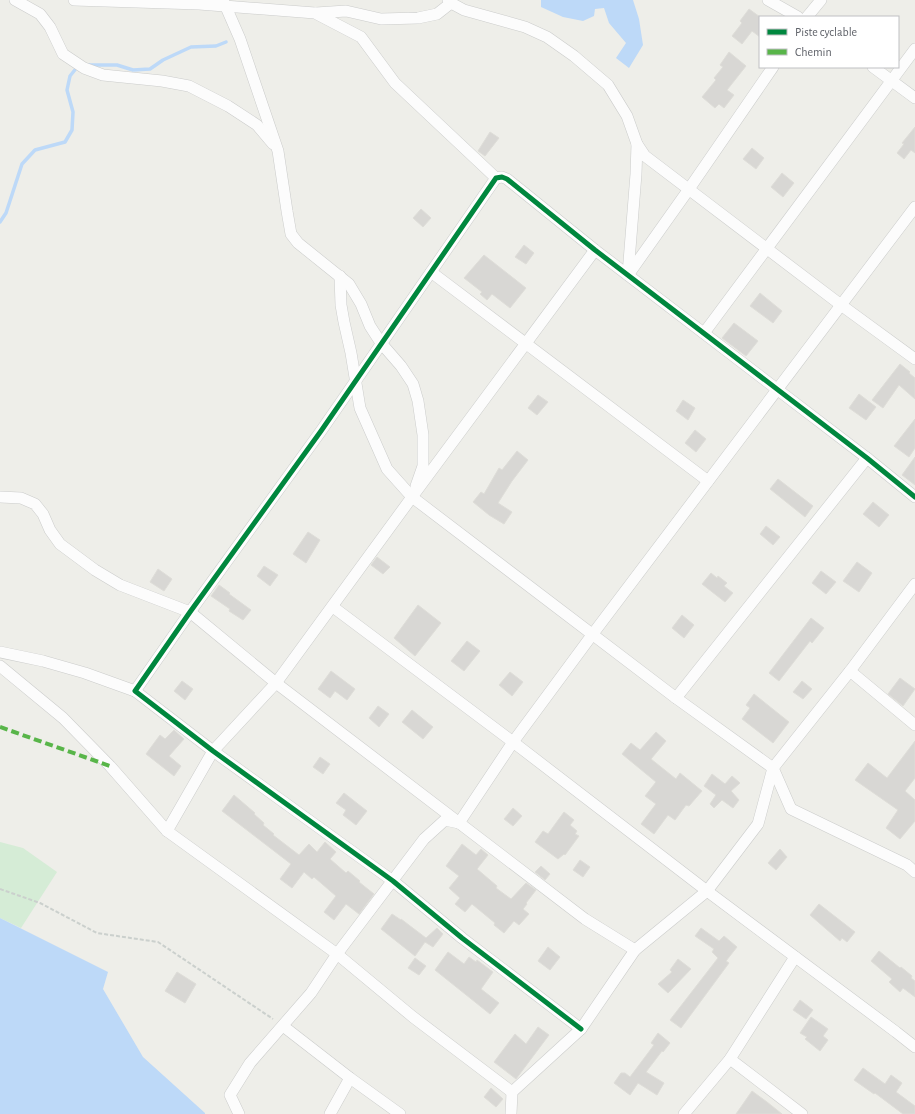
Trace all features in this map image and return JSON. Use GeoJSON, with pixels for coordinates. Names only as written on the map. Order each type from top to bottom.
{"type":"FeatureCollection","features":[{"type":"Feature","properties":{"kind":"street"},"geometry":{"type":"LineString","coordinates":[[15,0],[40,14],[50,27],[63,54],[84,68],[103,75],[162,81],[189,86],[228,106],[257,125],[278,151]]}},
{"type":"Feature","properties":{"kind":"street"},"geometry":{"type":"LineString","coordinates":[[74,0],[199,4],[225,3],[315,13],[346,11],[381,19],[418,18],[437,14],[449,2],[464,10],[525,28],[547,37],[574,56],[608,84],[627,116],[637,144],[645,156],[841,305],[915,359]]}},
{"type":"Feature","properties":{"kind":"street"},"geometry":{"type":"LineString","coordinates":[[768,0],[796,16]]}},
{"type":"Feature","properties":{"kind":"street"},"geometry":{"type":"LineString","coordinates":[[808,16],[821,0]]}},
{"type":"Feature","properties":{"kind":"street"},"geometry":{"type":"LineString","coordinates":[[225,3],[240,39],[278,151],[292,234],[298,243],[350,284],[361,304],[370,326],[413,384],[418,401],[422,435],[423,466],[412,497]]}},
{"type":"Feature","properties":{"kind":"street"},"geometry":{"type":"LineString","coordinates":[[315,13],[361,37],[395,83],[496,178]]}},
{"type":"Feature","properties":{"kind":"street"},"geometry":{"type":"LineString","coordinates":[[704,333],[915,50]]}},
{"type":"Feature","properties":{"kind":"street"},"geometry":{"type":"LineString","coordinates":[[628,275],[772,68]]}},
{"type":"Feature","properties":{"kind":"street"},"geometry":{"type":"LineString","coordinates":[[874,68],[915,98]]}},
{"type":"Feature","properties":{"kind":"street"},"geometry":{"type":"LineString","coordinates":[[628,275],[637,144]]}},
{"type":"Feature","properties":{"kind":"street"},"geometry":{"type":"LineString","coordinates":[[135,691],[355,382],[496,178],[502,177],[507,179],[595,250],[867,458],[915,497]]}},
{"type":"Feature","properties":{"kind":"street"},"geometry":{"type":"LineString","coordinates":[[459,823],[513,742],[592,635],[915,207]]}},
{"type":"Feature","properties":{"kind":"street"},"geometry":{"type":"LineString","coordinates":[[167,831],[213,750],[276,683],[595,250]]}},
{"type":"Feature","properties":{"kind":"street"},"geometry":{"type":"LineString","coordinates":[[431,272],[708,481]]}},
{"type":"Feature","properties":{"kind":"street"},"geometry":{"type":"LineString","coordinates":[[340,276],[341,305],[360,408],[387,469],[412,497],[592,635],[773,768],[791,809],[907,864],[915,872]]}},
{"type":"Feature","properties":{"kind":"street"},"geometry":{"type":"LineString","coordinates":[[676,698],[867,458]]}},
{"type":"Feature","properties":{"kind":"street"},"geometry":{"type":"LineString","coordinates":[[0,496],[21,498],[35,504],[43,514],[50,530],[60,544],[95,570],[120,585],[190,612],[276,683],[585,919],[635,950]]}},
{"type":"Feature","properties":{"kind":"street"},"geometry":{"type":"LineString","coordinates":[[511,1114],[512,1092],[581,1029],[635,950],[707,891],[758,824],[773,768],[850,671],[915,584]]}},
{"type":"Feature","properties":{"kind":"street"},"geometry":{"type":"LineString","coordinates":[[332,607],[513,742],[707,891],[915,1047]]}},
{"type":"Feature","properties":{"kind":"street"},"geometry":{"type":"LineString","coordinates":[[0,652],[43,661],[85,673],[135,691],[213,750],[393,881],[462,938],[581,1029]]}},
{"type":"Feature","properties":{"kind":"street"},"geometry":{"type":"LineString","coordinates":[[0,666],[62,718],[110,766],[167,831],[337,954],[413,1017],[512,1092]]}},
{"type":"Feature","properties":{"kind":"street"},"geometry":{"type":"LineString","coordinates":[[850,671],[915,725]]}},
{"type":"Feature","properties":{"kind":"street"},"geometry":{"type":"LineString","coordinates":[[239,1114],[230,1095],[250,1063],[311,993],[337,954],[424,839],[445,820],[459,823]]}},
{"type":"Feature","properties":{"kind":"street"},"geometry":{"type":"LineString","coordinates":[[684,1114],[730,1059],[795,957]]}},
{"type":"Feature","properties":{"kind":"street"},"geometry":{"type":"LineString","coordinates":[[283,1026],[350,1078],[400,1114]]}},
{"type":"Feature","properties":{"kind":"street"},"geometry":{"type":"LineString","coordinates":[[730,1059],[802,1114]]}},
{"type":"Feature","properties":{"kind":"street"},"geometry":{"type":"LineString","coordinates":[[330,1114],[350,1078]]}},
{"type":"Feature","properties":{"kind":"path"},"geometry":{"type":"LineString","coordinates":[[0,889],[40,904],[97,933],[158,942],[283,1026]]}},
{"type":"Feature","properties":{"kind":"green space"},"geometry":{"type":"Polygon","coordinates":[[[0,842],[23,848],[57,872],[21,928],[0,918],[0,842]]]}},
{"type":"Feature","properties":{"kind":"water"},"geometry":{"type":"Polygon","coordinates":[[[541,0],[633,0],[639,19],[643,45],[629,68],[616,58],[626,43],[609,23],[604,8],[595,9],[594,16],[583,21],[563,17],[541,7],[541,0]]]}},
{"type":"Feature","properties":{"kind":"water"},"geometry":{"type":"Polygon","coordinates":[[[0,918],[108,972],[103,989],[143,1057],[205,1114],[0,1114],[0,918]]]}},
{"type":"Feature","properties":{"kind":"building"},"geometry":{"type":"Polygon","coordinates":[[[749,9],[759,16],[759,36],[752,31],[742,44],[732,36],[742,23],[740,21],[749,9]]]}},
{"type":"Feature","properties":{"kind":"building"},"geometry":{"type":"Polygon","coordinates":[[[729,52],[746,66],[727,90],[734,95],[724,108],[719,104],[715,108],[702,97],[716,80],[714,78],[723,67],[720,65],[729,52]]]}},
{"type":"Feature","properties":{"kind":"building"},"geometry":{"type":"Polygon","coordinates":[[[915,127],[915,153],[911,150],[904,159],[897,153],[904,144],[902,143],[915,127]]]}},
{"type":"Feature","properties":{"kind":"building"},"geometry":{"type":"Polygon","coordinates":[[[490,132],[499,138],[485,156],[478,151],[490,132]]]}},
{"type":"Feature","properties":{"kind":"building"},"geometry":{"type":"Polygon","coordinates":[[[752,148],[764,158],[756,169],[743,159],[752,148]]]}},
{"type":"Feature","properties":{"kind":"building"},"geometry":{"type":"Polygon","coordinates":[[[782,173],[794,183],[783,197],[771,187],[782,173]]]}},
{"type":"Feature","properties":{"kind":"building"},"geometry":{"type":"Polygon","coordinates":[[[421,209],[431,218],[423,227],[413,218],[421,209]]]}},
{"type":"Feature","properties":{"kind":"building"},"geometry":{"type":"Polygon","coordinates":[[[524,245],[534,253],[526,264],[515,257],[524,245]]]}},
{"type":"Feature","properties":{"kind":"building"},"geometry":{"type":"Polygon","coordinates":[[[484,255],[526,288],[510,308],[492,294],[487,300],[480,294],[482,292],[464,278],[484,255]]]}},
{"type":"Feature","properties":{"kind":"building"},"geometry":{"type":"Polygon","coordinates":[[[760,293],[782,311],[773,323],[750,306],[760,293]]]}},
{"type":"Feature","properties":{"kind":"building"},"geometry":{"type":"Polygon","coordinates":[[[734,323],[758,341],[746,356],[722,338],[734,323]]]}},
{"type":"Feature","properties":{"kind":"building"},"geometry":{"type":"Polygon","coordinates":[[[900,364],[915,378],[915,399],[899,385],[883,408],[872,400],[900,364]]]}},
{"type":"Feature","properties":{"kind":"building"},"geometry":{"type":"Polygon","coordinates":[[[859,394],[876,407],[866,420],[849,408],[859,394]]]}},
{"type":"Feature","properties":{"kind":"building"},"geometry":{"type":"Polygon","coordinates":[[[538,395],[548,402],[537,415],[528,408],[538,395]]]}},
{"type":"Feature","properties":{"kind":"building"},"geometry":{"type":"Polygon","coordinates":[[[683,400],[695,408],[688,420],[676,411],[683,400]]]}},
{"type":"Feature","properties":{"kind":"building"},"geometry":{"type":"Polygon","coordinates":[[[915,419],[915,448],[909,457],[894,446],[915,419]]]}},
{"type":"Feature","properties":{"kind":"building"},"geometry":{"type":"Polygon","coordinates":[[[695,430],[706,439],[696,452],[685,443],[695,430]]]}},
{"type":"Feature","properties":{"kind":"building"},"geometry":{"type":"Polygon","coordinates":[[[517,451],[528,460],[498,503],[512,512],[504,524],[489,515],[473,502],[481,492],[484,494],[499,468],[502,470],[517,451]]]}},
{"type":"Feature","properties":{"kind":"building"},"geometry":{"type":"Polygon","coordinates":[[[915,457],[915,485],[902,475],[915,457]]]}},
{"type":"Feature","properties":{"kind":"building"},"geometry":{"type":"Polygon","coordinates":[[[778,479],[813,506],[805,517],[770,489],[778,479]]]}},
{"type":"Feature","properties":{"kind":"building"},"geometry":{"type":"Polygon","coordinates":[[[873,502],[889,515],[879,527],[863,514],[873,502]]]}},
{"type":"Feature","properties":{"kind":"building"},"geometry":{"type":"Polygon","coordinates":[[[766,526],[780,537],[773,545],[760,534],[766,526]]]}},
{"type":"Feature","properties":{"kind":"building"},"geometry":{"type":"Polygon","coordinates":[[[308,532],[320,540],[306,563],[293,554],[308,532]]]}},
{"type":"Feature","properties":{"kind":"building"},"geometry":{"type":"Polygon","coordinates":[[[377,557],[390,567],[383,574],[371,565],[377,557]]]}},
{"type":"Feature","properties":{"kind":"building"},"geometry":{"type":"Polygon","coordinates":[[[857,562],[872,573],[859,592],[843,581],[857,562]]]}},
{"type":"Feature","properties":{"kind":"building"},"geometry":{"type":"Polygon","coordinates":[[[264,566],[278,575],[270,586],[257,576],[264,566]]]}},
{"type":"Feature","properties":{"kind":"building"},"geometry":{"type":"Polygon","coordinates":[[[158,569],[172,579],[164,591],[150,582],[158,569]]]}},
{"type":"Feature","properties":{"kind":"building"},"geometry":{"type":"Polygon","coordinates":[[[821,571],[836,582],[826,594],[812,583],[821,571]]]}},
{"type":"Feature","properties":{"kind":"building"},"geometry":{"type":"Polygon","coordinates":[[[711,573],[727,583],[724,586],[733,593],[725,602],[702,584],[711,573]]]}},
{"type":"Feature","properties":{"kind":"building"},"geometry":{"type":"Polygon","coordinates":[[[219,585],[251,610],[243,620],[211,596],[219,585]]]}},
{"type":"Feature","properties":{"kind":"building"},"geometry":{"type":"Polygon","coordinates":[[[418,605],[441,623],[415,656],[394,638],[418,605]]]}},
{"type":"Feature","properties":{"kind":"building"},"geometry":{"type":"Polygon","coordinates":[[[682,615],[694,625],[684,638],[672,628],[682,615]]]}},
{"type":"Feature","properties":{"kind":"building"},"geometry":{"type":"Polygon","coordinates":[[[811,618],[824,628],[812,643],[810,641],[779,681],[769,673],[811,618]]]}},
{"type":"Feature","properties":{"kind":"building"},"geometry":{"type":"Polygon","coordinates":[[[467,641],[480,651],[464,671],[451,661],[467,641]]]}},
{"type":"Feature","properties":{"kind":"building"},"geometry":{"type":"Polygon","coordinates":[[[331,671],[355,689],[347,700],[335,691],[330,698],[318,689],[331,671]]]}},
{"type":"Feature","properties":{"kind":"building"},"geometry":{"type":"Polygon","coordinates":[[[510,672],[523,682],[512,696],[499,685],[510,672]]]}},
{"type":"Feature","properties":{"kind":"building"},"geometry":{"type":"Polygon","coordinates":[[[900,678],[915,689],[903,706],[888,694],[900,678]]]}},
{"type":"Feature","properties":{"kind":"building"},"geometry":{"type":"Polygon","coordinates":[[[182,681],[193,689],[185,700],[174,691],[182,681]]]}},
{"type":"Feature","properties":{"kind":"building"},"geometry":{"type":"Polygon","coordinates":[[[802,681],[812,689],[803,699],[793,692],[802,681]]]}},
{"type":"Feature","properties":{"kind":"building"},"geometry":{"type":"Polygon","coordinates":[[[754,694],[789,722],[773,743],[742,719],[750,708],[746,705],[754,694]]]}},
{"type":"Feature","properties":{"kind":"building"},"geometry":{"type":"Polygon","coordinates":[[[378,706],[389,714],[379,727],[369,718],[378,706]]]}},
{"type":"Feature","properties":{"kind":"building"},"geometry":{"type":"Polygon","coordinates":[[[412,710],[433,727],[423,739],[402,722],[412,710]]]}},
{"type":"Feature","properties":{"kind":"building"},"geometry":{"type":"Polygon","coordinates":[[[174,730],[184,739],[169,756],[181,766],[174,776],[146,754],[160,735],[165,739],[174,730]]]}},
{"type":"Feature","properties":{"kind":"building"},"geometry":{"type":"Polygon","coordinates":[[[656,732],[666,741],[651,759],[676,779],[680,773],[702,791],[689,806],[686,805],[675,820],[668,815],[654,834],[641,824],[656,804],[645,796],[656,782],[622,754],[631,743],[640,750],[656,732]]]}},
{"type":"Feature","properties":{"kind":"building"},"geometry":{"type":"Polygon","coordinates":[[[915,741],[915,778],[905,791],[915,800],[915,821],[900,839],[886,828],[898,810],[855,780],[868,763],[887,778],[915,741]]]}},
{"type":"Feature","properties":{"kind":"building"},"geometry":{"type":"Polygon","coordinates":[[[320,757],[330,764],[323,774],[313,767],[320,757]]]}},
{"type":"Feature","properties":{"kind":"building"},"geometry":{"type":"Polygon","coordinates":[[[712,774],[725,784],[732,776],[740,783],[731,791],[739,800],[733,808],[722,800],[714,808],[710,804],[716,795],[704,786],[712,774]]]}},
{"type":"Feature","properties":{"kind":"building"},"geometry":{"type":"Polygon","coordinates":[[[344,793],[367,811],[356,825],[343,815],[346,810],[336,803],[344,793]]]}},
{"type":"Feature","properties":{"kind":"building"},"geometry":{"type":"Polygon","coordinates":[[[234,795],[255,813],[254,814],[264,823],[263,825],[274,834],[273,835],[299,855],[309,844],[317,852],[325,842],[336,852],[330,859],[346,873],[348,871],[374,894],[359,914],[346,904],[334,920],[324,912],[336,896],[314,877],[312,879],[304,872],[292,888],[280,879],[291,864],[222,811],[234,795]]]}},
{"type":"Feature","properties":{"kind":"building"},"geometry":{"type":"Polygon","coordinates":[[[513,808],[522,816],[513,826],[504,819],[513,808]]]}},
{"type":"Feature","properties":{"kind":"building"},"geometry":{"type":"Polygon","coordinates":[[[564,812],[574,820],[570,825],[577,831],[575,834],[579,836],[565,855],[564,854],[558,859],[535,842],[543,831],[548,834],[564,812]]]}},
{"type":"Feature","properties":{"kind":"building"},"geometry":{"type":"Polygon","coordinates":[[[462,844],[476,855],[481,849],[488,855],[477,869],[497,886],[496,888],[511,899],[526,883],[536,890],[523,909],[529,914],[519,925],[514,921],[504,933],[494,925],[495,923],[472,904],[465,912],[455,904],[460,898],[449,888],[459,876],[446,866],[462,844]]]}},
{"type":"Feature","properties":{"kind":"building"},"geometry":{"type":"Polygon","coordinates":[[[780,849],[787,857],[776,870],[768,863],[780,849]]]}},
{"type":"Feature","properties":{"kind":"building"},"geometry":{"type":"Polygon","coordinates":[[[580,860],[590,867],[583,877],[573,870],[580,860]]]}},
{"type":"Feature","properties":{"kind":"building"},"geometry":{"type":"Polygon","coordinates":[[[541,866],[550,874],[545,880],[535,872],[541,866]]]}},
{"type":"Feature","properties":{"kind":"building"},"geometry":{"type":"Polygon","coordinates":[[[819,904],[855,932],[847,942],[842,938],[840,941],[810,915],[819,904]]]}},
{"type":"Feature","properties":{"kind":"building"},"geometry":{"type":"Polygon","coordinates":[[[392,914],[426,938],[437,928],[443,934],[433,947],[425,942],[415,956],[381,929],[392,914]]]}},
{"type":"Feature","properties":{"kind":"building"},"geometry":{"type":"Polygon","coordinates":[[[701,928],[719,941],[724,936],[737,947],[726,961],[729,963],[681,1028],[670,1020],[718,958],[712,952],[714,949],[695,936],[701,928]]]}},
{"type":"Feature","properties":{"kind":"building"},"geometry":{"type":"Polygon","coordinates":[[[548,947],[560,957],[550,970],[538,961],[548,947]]]}},
{"type":"Feature","properties":{"kind":"building"},"geometry":{"type":"Polygon","coordinates":[[[879,951],[912,976],[911,978],[915,981],[915,997],[903,988],[900,992],[889,982],[892,979],[871,961],[879,951]]]}},
{"type":"Feature","properties":{"kind":"building"},"geometry":{"type":"Polygon","coordinates":[[[448,952],[464,964],[469,957],[476,962],[477,960],[493,972],[481,989],[499,1003],[490,1014],[435,970],[448,952]]]}},
{"type":"Feature","properties":{"kind":"building"},"geometry":{"type":"Polygon","coordinates":[[[415,958],[426,966],[419,975],[408,968],[415,958]]]}},
{"type":"Feature","properties":{"kind":"building"},"geometry":{"type":"Polygon","coordinates":[[[678,959],[691,969],[668,993],[658,984],[672,972],[670,970],[678,959]]]}},
{"type":"Feature","properties":{"kind":"building"},"geometry":{"type":"Polygon","coordinates":[[[177,972],[196,984],[185,1003],[165,991],[177,972]]]}},
{"type":"Feature","properties":{"kind":"building"},"geometry":{"type":"Polygon","coordinates":[[[800,1000],[813,1010],[806,1019],[793,1010],[800,1000]]]}},
{"type":"Feature","properties":{"kind":"building"},"geometry":{"type":"Polygon","coordinates":[[[811,1017],[828,1029],[823,1036],[828,1040],[820,1051],[805,1039],[807,1037],[800,1033],[811,1017]]]}},
{"type":"Feature","properties":{"kind":"building"},"geometry":{"type":"Polygon","coordinates":[[[538,1027],[549,1035],[516,1079],[494,1062],[515,1034],[526,1044],[538,1027]]]}},
{"type":"Feature","properties":{"kind":"building"},"geometry":{"type":"Polygon","coordinates":[[[658,1033],[670,1043],[646,1072],[664,1083],[657,1095],[638,1083],[630,1095],[614,1083],[621,1073],[625,1073],[630,1077],[654,1045],[651,1043],[658,1033]]]}},
{"type":"Feature","properties":{"kind":"building"},"geometry":{"type":"Polygon","coordinates":[[[863,1068],[885,1084],[891,1075],[902,1083],[896,1092],[915,1106],[915,1114],[903,1114],[875,1093],[874,1094],[854,1080],[863,1068]]]}},
{"type":"Feature","properties":{"kind":"building"},"geometry":{"type":"Polygon","coordinates":[[[491,1088],[503,1099],[496,1107],[484,1097],[491,1088]]]}},
{"type":"Feature","properties":{"kind":"building"},"geometry":{"type":"Polygon","coordinates":[[[752,1091],[767,1102],[782,1114],[736,1114],[752,1091]]]}},
{"type":"Feature","properties":{"kind":"waterway"},"geometry":{"type":"LineString","coordinates":[[88,65],[117,65],[133,70],[150,69],[163,60],[191,47],[216,46],[226,42]]}},
{"type":"Feature","properties":{"kind":"waterway"},"geometry":{"type":"LineString","coordinates":[[0,222],[6,213],[22,164],[35,150],[65,142],[72,130],[73,112],[67,90],[70,76],[78,66]]}},
{"type":"Feature","properties":{"kind":"marked path"},"geometry":{"type":"LineString","coordinates":[[0,727],[110,766]]}},
{"type":"Feature","properties":{"kind":"cycle path"},"geometry":{"type":"LineString","coordinates":[[581,1029],[462,938],[393,881],[213,751],[135,691],[190,612],[321,431],[496,178],[502,177],[507,179],[595,250],[867,458],[915,497]]}}]}
